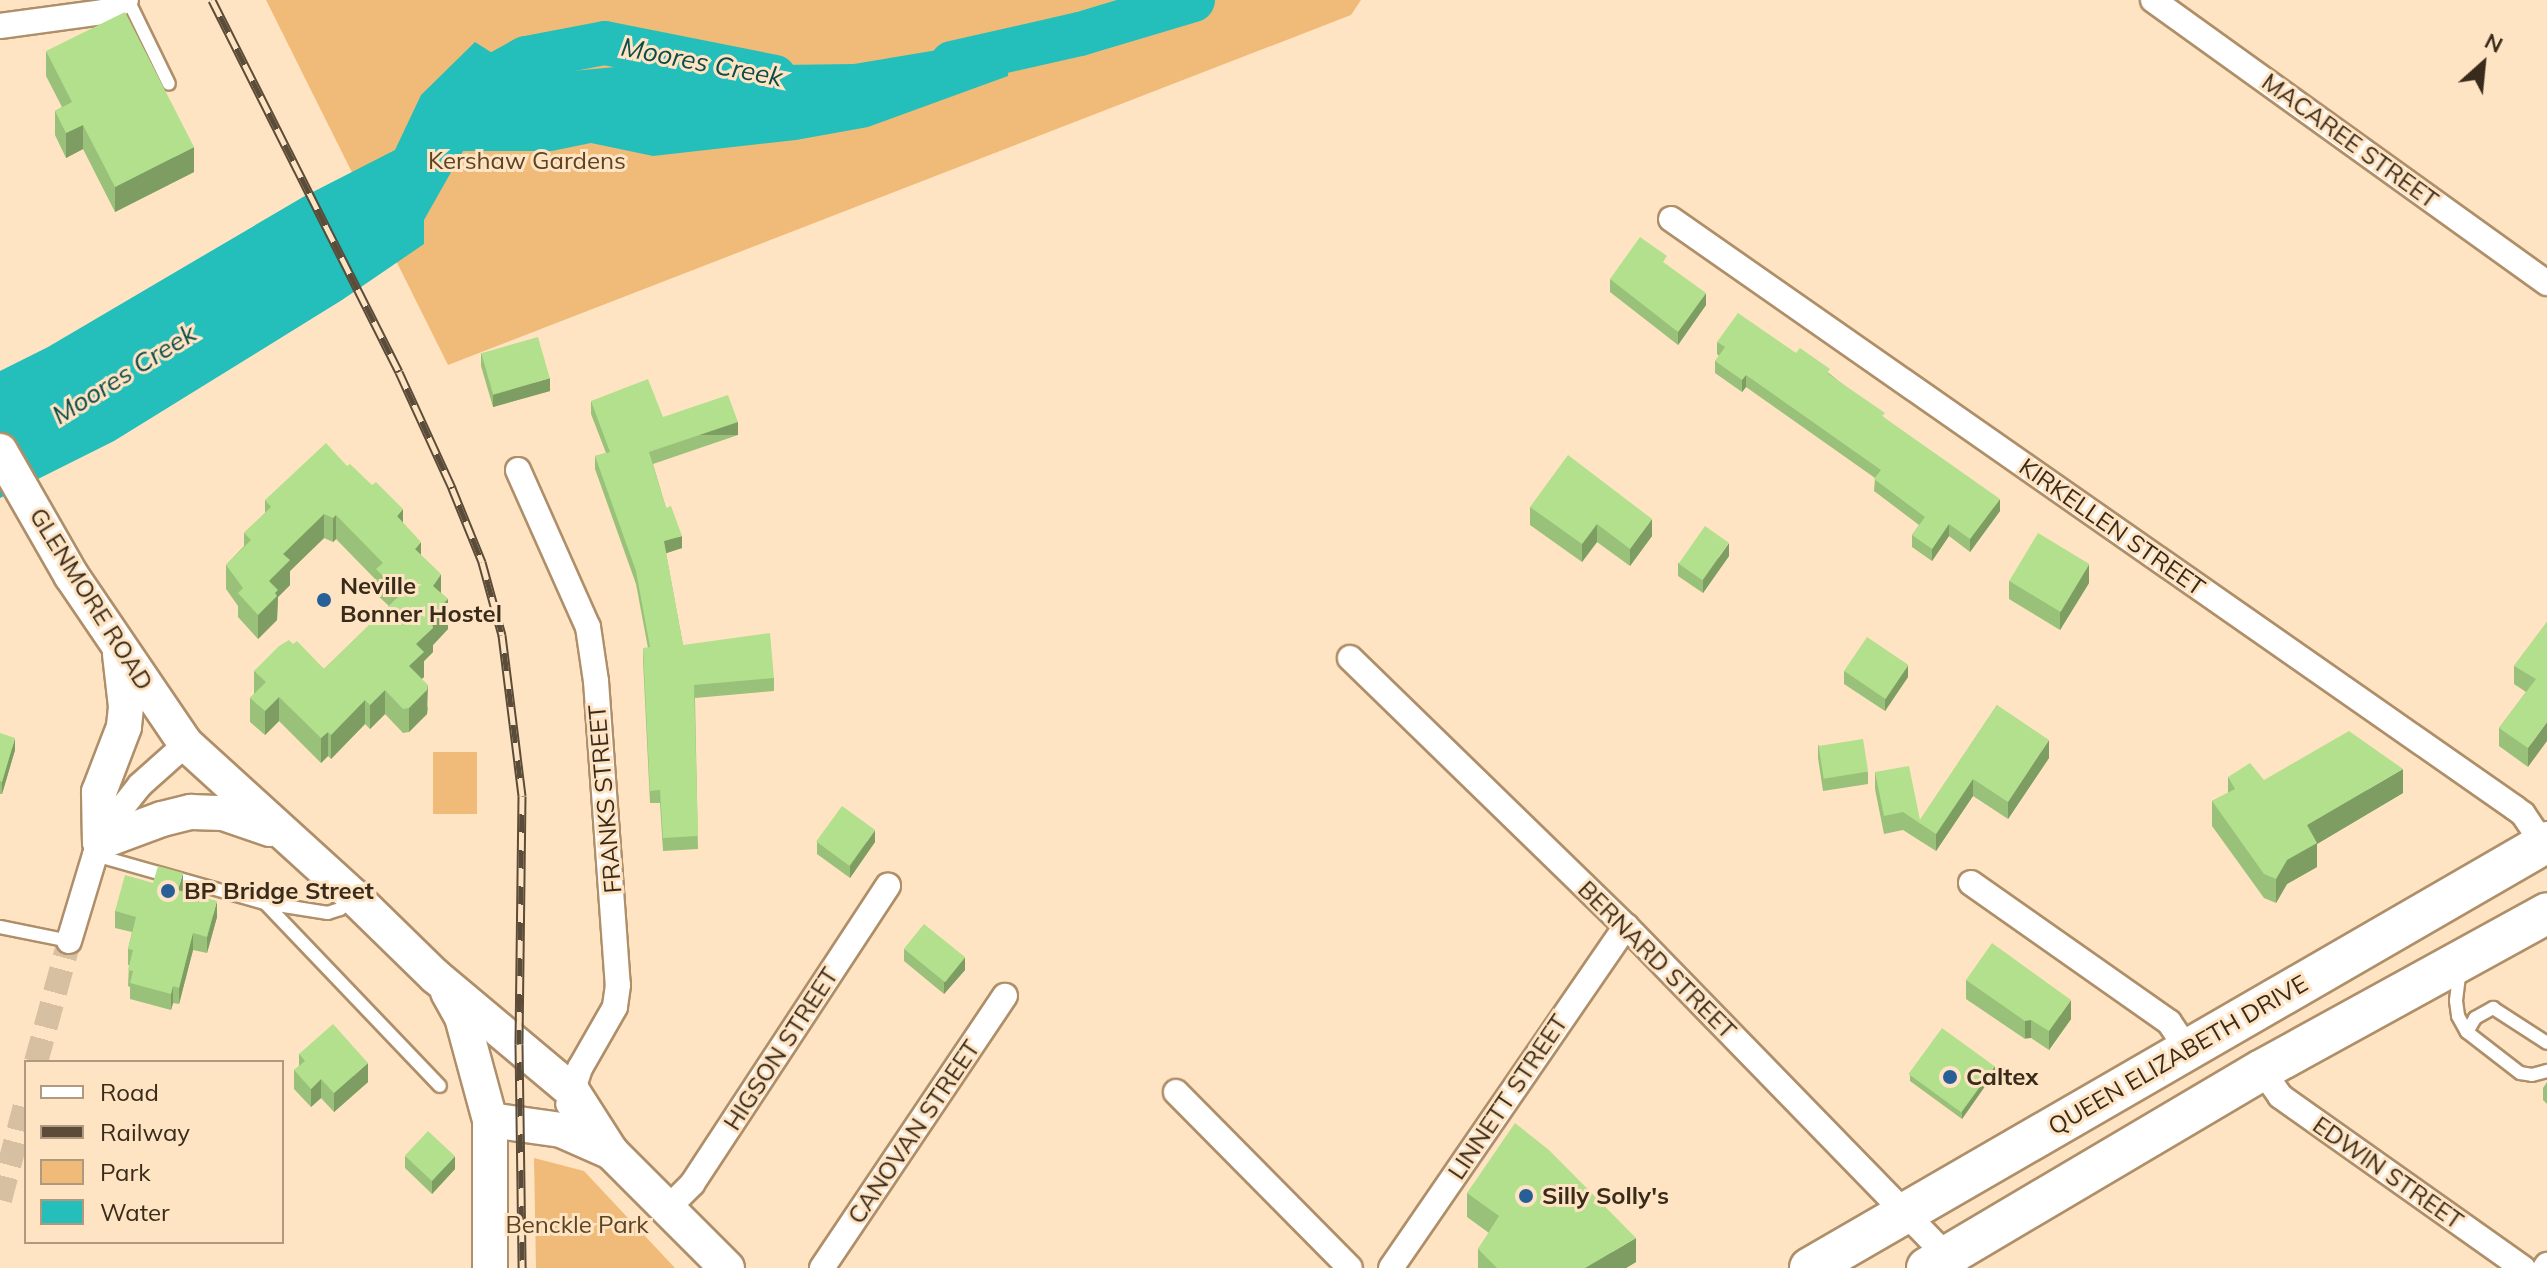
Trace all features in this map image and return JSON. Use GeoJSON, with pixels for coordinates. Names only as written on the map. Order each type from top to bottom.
{"type":"FeatureCollection","features":[{"type":"Feature","properties":{"kind":"main road","name":"QUEEN ELIZABETH DRIVE"},"geometry":{"type":"LineString","coordinates":[[1810,1268],[2545,843]]}},
{"type":"Feature","properties":{"kind":"main road"},"geometry":{"type":"LineString","coordinates":[[1945,1264],[2262,1070],[2547,913]]}},
{"type":"Feature","properties":{"kind":"street"},"geometry":{"type":"LineString","coordinates":[[0,26],[104,12],[127,0]]}},
{"type":"Feature","properties":{"kind":"street","name":"MACAREE STREET"},"geometry":{"type":"LineString","coordinates":[[2153,0],[2547,283]]}},
{"type":"Feature","properties":{"kind":"street","name":"KIRKELLEN STREET"},"geometry":{"type":"LineString","coordinates":[[1671,219],[2523,814],[2545,843]]}},
{"type":"Feature","properties":{"kind":"street","name":"GLENMORE ROAD"},"geometry":{"type":"LineString","coordinates":[[0,451],[71,575],[119,650],[186,744],[354,897],[435,976]]}},
{"type":"Feature","properties":{"kind":"street","name":"FRANKS STREET"},"geometry":{"type":"LineString","coordinates":[[518,470],[588,627],[596,681],[618,985],[615,1007],[580,1068],[561,1130]]}},
{"type":"Feature","properties":{"kind":"street"},"geometry":{"type":"LineString","coordinates":[[69,941],[97,848],[99,792],[124,727],[126,707],[119,650]]}},
{"type":"Feature","properties":{"kind":"street","name":"BERNARD STREET"},"geometry":{"type":"LineString","coordinates":[[1350,658],[1626,926],[1903,1212],[1945,1264]]}},
{"type":"Feature","properties":{"kind":"street"},"geometry":{"type":"LineString","coordinates":[[97,848],[140,785],[186,744]]}},
{"type":"Feature","properties":{"kind":"street"},"geometry":{"type":"LineString","coordinates":[[97,848],[162,819],[191,812],[223,813],[282,833]]}},
{"type":"Feature","properties":{"kind":"street"},"geometry":{"type":"LineString","coordinates":[[1971,883],[2169,1022],[2188,1050]]}},
{"type":"Feature","properties":{"kind":"street","name":"HIGSON STREET"},"geometry":{"type":"LineString","coordinates":[[668,1208],[692,1184],[888,886]]}},
{"type":"Feature","properties":{"kind":"street","name":"LINNETT STREET"},"geometry":{"type":"LineString","coordinates":[[1391,1268],[1626,926]]}},
{"type":"Feature","properties":{"kind":"street"},"geometry":{"type":"LineString","coordinates":[[435,976],[572,1091],[611,1152],[727,1268]]}},
{"type":"Feature","properties":{"kind":"street"},"geometry":{"type":"LineString","coordinates":[[435,976],[462,1017],[490,1120],[490,1268]]}},
{"type":"Feature","properties":{"kind":"street","name":"CANOVAN STREET"},"geometry":{"type":"LineString","coordinates":[[822,1268],[1005,996]]}},
{"type":"Feature","properties":{"kind":"street","name":"EDWIN STREET"},"geometry":{"type":"LineString","coordinates":[[2262,1070],[2280,1096],[2523,1268]]}},
{"type":"Feature","properties":{"kind":"street"},"geometry":{"type":"LineString","coordinates":[[1176,1092],[1350,1268]]}},
{"type":"Feature","properties":{"kind":"street"},"geometry":{"type":"LineString","coordinates":[[490,1120],[561,1130],[611,1152]]}},
{"type":"Feature","properties":{"kind":"lane"},"geometry":{"type":"LineString","coordinates":[[127,0],[169,84]]}},
{"type":"Feature","properties":{"kind":"lane"},"geometry":{"type":"LineString","coordinates":[[97,848],[265,903],[328,913],[340,909],[354,897]]}},
{"type":"Feature","properties":{"kind":"lane"},"geometry":{"type":"LineString","coordinates":[[265,903],[440,1086]]}},
{"type":"Feature","properties":{"kind":"lane"},"geometry":{"type":"LineString","coordinates":[[0,927],[69,941]]}},
{"type":"Feature","properties":{"kind":"lane"},"geometry":{"type":"LineString","coordinates":[[2461,961],[2456,1001],[2458,1016],[2467,1032],[2520,1073],[2547,1071]]}},
{"type":"Feature","properties":{"kind":"lane"},"geometry":{"type":"LineString","coordinates":[[2467,1032],[2484,1010],[2500,1010],[2547,1043]]}},
{"type":"Feature","properties":{"kind":"green space","name":"Kershaw Gardens"},"geometry":{"type":"Polygon","coordinates":[[[266,0],[1361,0],[1351,15],[448,365],[266,0]]]}},
{"type":"Feature","properties":{"kind":"green space"},"geometry":{"type":"Polygon","coordinates":[[[433,752],[477,752],[477,814],[433,814],[433,752]]]}},
{"type":"Feature","properties":{"kind":"green space","name":"Benckle Park"},"geometry":{"type":"Polygon","coordinates":[[[534,1158],[584,1171],[675,1268],[536,1268],[534,1158]]]}},
{"type":"Feature","properties":{"kind":"water"},"geometry":{"type":"Polygon","coordinates":[[[1009,38],[1008,76],[868,127],[796,140],[653,156],[591,143],[552,151],[463,151],[424,220],[424,244],[342,300],[114,441],[0,498],[0,371],[48,347],[303,197],[395,150],[421,95],[475,42],[527,75],[616,67],[854,64],[1009,38]]]}},
{"type":"Feature","properties":{"kind":"building"},"geometry":{"type":"Polygon","coordinates":[[[125,12],[194,147],[115,187],[83,125],[66,133],[55,111],[72,102],[46,51],[125,12]]]}},
{"type":"Feature","properties":{"kind":"building"},"geometry":{"type":"Polygon","coordinates":[[[1640,237],[1667,256],[1663,262],[1706,293],[1678,332],[1610,279],[1640,237]]]}},
{"type":"Feature","properties":{"kind":"building"},"geometry":{"type":"Polygon","coordinates":[[[1738,313],[1796,353],[1800,348],[1830,369],[1827,373],[1885,413],[1882,416],[2000,499],[1970,539],[1949,524],[1932,549],[1912,535],[1925,517],[1874,479],[1881,470],[1746,375],[1742,380],[1715,361],[1725,347],[1717,342],[1738,313]]]}},
{"type":"Feature","properties":{"kind":"building"},"geometry":{"type":"Polygon","coordinates":[[[538,337],[550,378],[493,395],[481,353],[538,337]]]}},
{"type":"Feature","properties":{"kind":"building"},"geometry":{"type":"Polygon","coordinates":[[[648,379],[663,417],[728,395],[738,422],[649,452],[666,508],[671,506],[682,536],[664,541],[683,645],[770,633],[774,678],[694,685],[698,836],[663,838],[660,790],[650,791],[643,648],[650,647],[636,571],[595,456],[610,452],[591,401],[648,379]]]}},
{"type":"Feature","properties":{"kind":"building"},"geometry":{"type":"Polygon","coordinates":[[[326,443],[347,466],[350,464],[372,485],[376,482],[403,509],[397,516],[421,542],[415,549],[441,574],[433,586],[448,599],[444,602],[448,605],[432,621],[433,628],[416,644],[424,652],[409,666],[428,685],[427,690],[409,708],[403,709],[385,690],[370,705],[365,700],[331,735],[328,732],[321,738],[279,697],[265,711],[250,698],[266,682],[254,671],[289,640],[293,644],[297,641],[324,669],[401,594],[376,569],[383,563],[336,515],[333,518],[324,514],[283,554],[290,560],[269,581],[278,590],[275,593],[277,596],[258,615],[238,593],[243,588],[226,565],[251,540],[244,533],[271,507],[265,500],[326,443]]]}},
{"type":"Feature","properties":{"kind":"building"},"geometry":{"type":"Polygon","coordinates":[[[1568,455],[1652,519],[1630,549],[1597,524],[1582,544],[1530,507],[1568,455]]]}},
{"type":"Feature","properties":{"kind":"building"},"geometry":{"type":"Polygon","coordinates":[[[1705,526],[1729,543],[1702,580],[1679,564],[1705,526]]]}},
{"type":"Feature","properties":{"kind":"building"},"geometry":{"type":"Polygon","coordinates":[[[2038,533],[2089,564],[2061,612],[2009,581],[2038,533]]]}},
{"type":"Feature","properties":{"kind":"building"},"geometry":{"type":"Polygon","coordinates":[[[2547,622],[2547,722],[2528,748],[2499,728],[2536,679],[2514,666],[2547,622]]]}},
{"type":"Feature","properties":{"kind":"building"},"geometry":{"type":"Polygon","coordinates":[[[1867,637],[1908,665],[1886,699],[1844,671],[1867,637]]]}},
{"type":"Feature","properties":{"kind":"building"},"geometry":{"type":"Polygon","coordinates":[[[1997,705],[2049,740],[2008,802],[1973,779],[1936,834],[1903,812],[1884,816],[1875,772],[1909,766],[1920,820],[1997,705]]]}},
{"type":"Feature","properties":{"kind":"building"},"geometry":{"type":"Polygon","coordinates":[[[2349,731],[2403,769],[2307,825],[2317,843],[2287,860],[2276,879],[2264,874],[2212,801],[2235,789],[2228,777],[2250,763],[2264,780],[2349,731]]]}},
{"type":"Feature","properties":{"kind":"building"},"geometry":{"type":"Polygon","coordinates":[[[0,733],[15,738],[2,782],[0,781],[0,733]]]}},
{"type":"Feature","properties":{"kind":"building"},"geometry":{"type":"Polygon","coordinates":[[[1863,739],[1868,772],[1824,779],[1819,746],[1863,739]]]}},
{"type":"Feature","properties":{"kind":"building"},"geometry":{"type":"Polygon","coordinates":[[[842,806],[875,830],[849,866],[816,842],[842,806]]]}},
{"type":"Feature","properties":{"kind":"building"},"geometry":{"type":"Polygon","coordinates":[[[158,866],[183,873],[178,890],[217,901],[207,937],[193,933],[179,988],[173,986],[171,994],[130,983],[133,971],[128,970],[133,950],[128,949],[136,917],[115,911],[125,875],[153,883],[158,866]]]}},
{"type":"Feature","properties":{"kind":"building"},"geometry":{"type":"Polygon","coordinates":[[[924,924],[965,957],[945,982],[904,949],[924,924]]]}},
{"type":"Feature","properties":{"kind":"building"},"geometry":{"type":"Polygon","coordinates":[[[1992,943],[2071,1000],[2049,1031],[2031,1020],[2025,1021],[1966,980],[1992,943]]]}},
{"type":"Feature","properties":{"kind":"building"},"geometry":{"type":"Polygon","coordinates":[[[333,1024],[368,1063],[334,1093],[321,1079],[311,1089],[294,1070],[305,1061],[299,1054],[333,1024]]]}},
{"type":"Feature","properties":{"kind":"building"},"geometry":{"type":"Polygon","coordinates":[[[1942,1028],[1995,1066],[1961,1112],[1908,1074],[1942,1028]]]}},
{"type":"Feature","properties":{"kind":"building","name":"Silly Solly's"},"geometry":{"type":"Polygon","coordinates":[[[1515,1123],[1549,1150],[1636,1238],[1585,1268],[1497,1268],[1478,1249],[1499,1216],[1467,1193],[1515,1123]]]}},
{"type":"Feature","properties":{"kind":"building"},"geometry":{"type":"Polygon","coordinates":[[[428,1131],[455,1156],[432,1181],[405,1156],[428,1131]]]}},
{"type":"Feature","properties":{"kind":"waterway","name":"Moores Creek"},"geometry":{"type":"LineString","coordinates":[[952,63],[1080,34],[1193,0]]}},
{"type":"Feature","properties":{"kind":"waterway","name":"Moores Creek"},"geometry":{"type":"LineString","coordinates":[[465,98],[481,83],[526,58],[605,43],[775,77]]}},
{"type":"Feature","properties":{"kind":"tunnel"},"geometry":{"type":"LineString","coordinates":[[37,1060],[69,941]]}},
{"type":"Feature","properties":{"kind":"tunnel"},"geometry":{"type":"LineString","coordinates":[[0,1200],[24,1110]]}},
{"type":"Feature","properties":{"kind":"railway"},"geometry":{"type":"LineString","coordinates":[[212,0],[399,372],[452,488],[482,562],[502,635],[522,796],[519,1044],[522,1268]]}},
{"type":"Feature","properties":{"kind":"place","name":"Neville Bonner Hostel"},"geometry":{"type":"Point","coordinates":[324,600]}},
{"type":"Feature","properties":{"kind":"place","name":"BP Bridge Street"},"geometry":{"type":"Point","coordinates":[168,891]}},
{"type":"Feature","properties":{"kind":"place","name":"Caltex"},"geometry":{"type":"Point","coordinates":[1950,1077]}},
{"type":"Feature","properties":{"kind":"place","name":"Silly Solly's"},"geometry":{"type":"Point","coordinates":[1526,1196]}}]}
